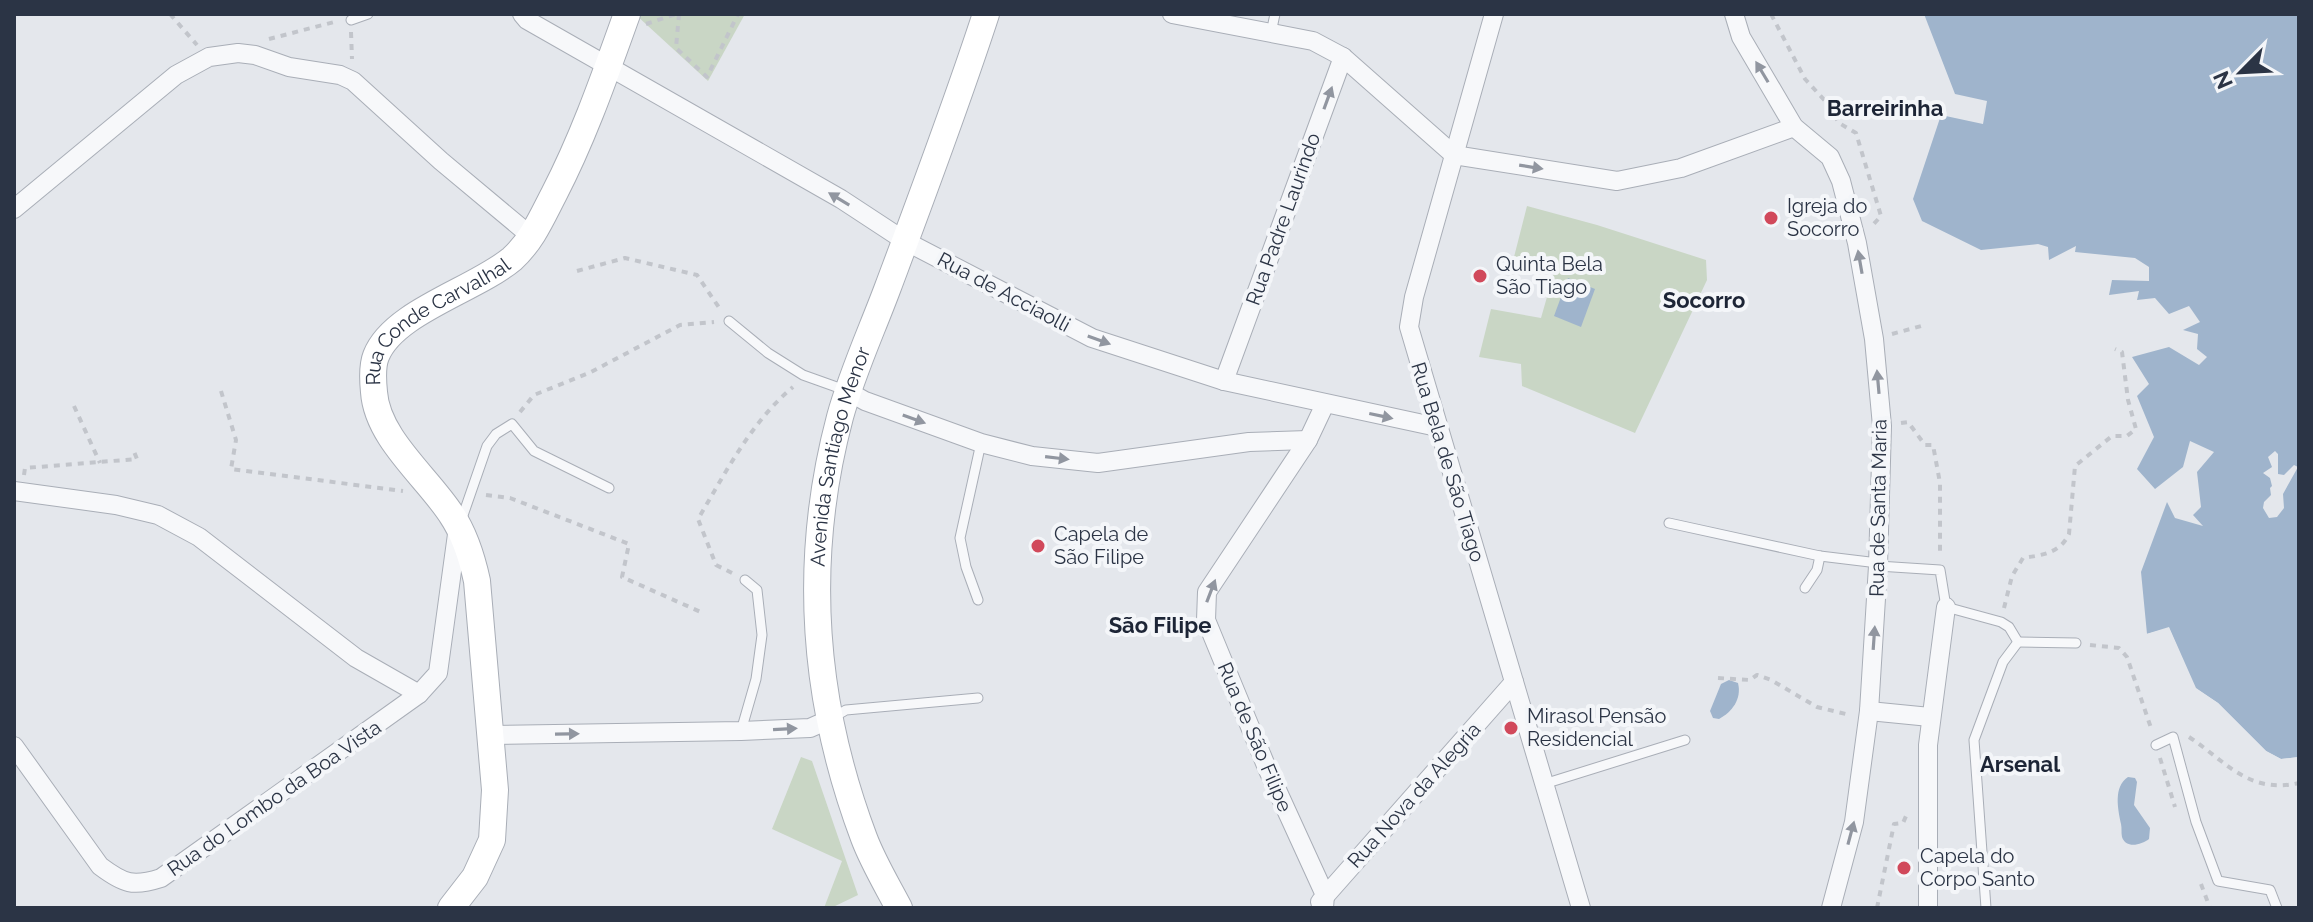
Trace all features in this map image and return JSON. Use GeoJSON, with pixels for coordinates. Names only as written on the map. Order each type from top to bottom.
{"type":"FeatureCollection","features":[{"type":"Feature","properties":{"kind":"street","name":"Rua de Acciaolli"},"geometry":{"type":"LineString","coordinates":[[522,14],[527,20],[608,68],[841,199],[905,241],[1092,338],[1224,381],[1437,427]]}},
{"type":"Feature","properties":{"kind":"street","name":"Avenida Santiago Menor"},"geometry":{"type":"LineString","coordinates":[[899,908],[865,841],[828,720],[818,652],[817,567],[821,513],[830,461],[849,392],[962,89],[986,14]]}},
{"type":"Feature","properties":{"kind":"street"},"geometry":{"type":"LineString","coordinates":[[1172,14],[1313,41],[1343,57],[1454,155],[1617,181],[1681,168],[1794,127]]}},
{"type":"Feature","properties":{"kind":"street","name":"Rua Bela de São Tiago"},"geometry":{"type":"LineString","coordinates":[[1494,14],[1410,314],[1411,336],[1581,908]]}},
{"type":"Feature","properties":{"kind":"street","name":"Rua de Santa Maria"},"geometry":{"type":"LineString","coordinates":[[1734,14],[1741,37],[1794,127],[1830,157],[1841,181],[1857,243],[1874,339],[1882,426],[1869,714],[1854,822],[1831,908]]}},
{"type":"Feature","properties":{"kind":"street","name":"Rua Conde Carvalhal"},"geometry":{"type":"LineString","coordinates":[[451,908],[475,877],[492,840],[495,790],[477,581],[473,561],[451,514],[398,446],[381,418],[374,395],[375,359],[383,342],[397,327],[496,271],[532,237],[572,159],[632,15]]}},
{"type":"Feature","properties":{"kind":"street"},"geometry":{"type":"LineString","coordinates":[[14,209],[176,75],[209,57],[238,53],[255,55],[289,67],[340,75],[353,81],[441,161],[532,237]]}},
{"type":"Feature","properties":{"kind":"street","name":"Rua Padre Laurindo"},"geometry":{"type":"LineString","coordinates":[[1224,381],[1343,57]]}},
{"type":"Feature","properties":{"kind":"street"},"geometry":{"type":"LineString","coordinates":[[849,392],[865,401],[981,443],[1032,456],[1098,463],[1249,442],[1308,440]]}},
{"type":"Feature","properties":{"kind":"street","name":"Rua de São Filipe"},"geometry":{"type":"LineString","coordinates":[[1321,904],[1206,620],[1207,592],[1308,440],[1325,404]]}},
{"type":"Feature","properties":{"kind":"street"},"geometry":{"type":"LineString","coordinates":[[18,492],[116,505],[158,515],[199,537],[356,658],[419,694]]}},
{"type":"Feature","properties":{"kind":"street","name":"Rua do Lombo da Boa Vista"},"geometry":{"type":"LineString","coordinates":[[14,746],[100,866],[119,880],[140,885],[161,878],[419,694],[438,673],[458,527]]}},
{"type":"Feature","properties":{"kind":"street"},"geometry":{"type":"LineString","coordinates":[[1928,908],[1930,717],[1946,607]]}},
{"type":"Feature","properties":{"kind":"street","name":"Rua Nova da Alegria"},"geometry":{"type":"LineString","coordinates":[[1321,904],[1514,682]]}},
{"type":"Feature","properties":{"kind":"street"},"geometry":{"type":"LineString","coordinates":[[1869,714],[1930,717]]}},
{"type":"Feature","properties":{"kind":"street"},"geometry":{"type":"LineString","coordinates":[[489,735],[810,728],[828,720]]}},
{"type":"Feature","properties":{"kind":"lane"},"geometry":{"type":"LineString","coordinates":[[351,20],[368,14]]}},
{"type":"Feature","properties":{"kind":"lane"},"geometry":{"type":"LineString","coordinates":[[1271,33],[1275,14]]}},
{"type":"Feature","properties":{"kind":"lane"},"geometry":{"type":"LineString","coordinates":[[729,321],[768,353],[803,375],[849,392]]}},
{"type":"Feature","properties":{"kind":"lane"},"geometry":{"type":"LineString","coordinates":[[458,527],[487,446],[496,434],[512,424],[534,451],[609,488]]}},
{"type":"Feature","properties":{"kind":"lane"},"geometry":{"type":"LineString","coordinates":[[978,600],[960,538],[981,443]]}},
{"type":"Feature","properties":{"kind":"lane"},"geometry":{"type":"LineString","coordinates":[[1669,523],[1820,556],[1940,570],[1946,607],[2001,622],[2009,627],[2018,642]]}},
{"type":"Feature","properties":{"kind":"lane"},"geometry":{"type":"LineString","coordinates":[[1805,588],[1817,570],[1820,556]]}},
{"type":"Feature","properties":{"kind":"lane"},"geometry":{"type":"LineString","coordinates":[[741,731],[756,679],[762,635],[757,590],[745,580]]}},
{"type":"Feature","properties":{"kind":"lane"},"geometry":{"type":"LineString","coordinates":[[2018,642],[2076,643]]}},
{"type":"Feature","properties":{"kind":"lane"},"geometry":{"type":"LineString","coordinates":[[1986,908],[1974,740],[2003,662],[2018,642]]}},
{"type":"Feature","properties":{"kind":"lane"},"geometry":{"type":"LineString","coordinates":[[828,720],[846,710],[978,698]]}},
{"type":"Feature","properties":{"kind":"lane"},"geometry":{"type":"LineString","coordinates":[[2156,745],[2173,737],[2196,822],[2218,881],[2270,890],[2277,908]]}},
{"type":"Feature","properties":{"kind":"lane"},"geometry":{"type":"LineString","coordinates":[[1544,784],[1685,740]]}},
{"type":"Feature","properties":{"kind":"path"},"geometry":{"type":"LineString","coordinates":[[170,14],[209,57]]}},
{"type":"Feature","properties":{"kind":"path"},"geometry":{"type":"LineString","coordinates":[[632,15],[647,26],[678,14],[676,48],[707,77],[738,14]]}},
{"type":"Feature","properties":{"kind":"path"},"geometry":{"type":"LineString","coordinates":[[1771,14],[1805,79],[1827,103],[1839,123],[1856,133],[1881,216],[1857,243]]}},
{"type":"Feature","properties":{"kind":"path"},"geometry":{"type":"LineString","coordinates":[[238,53],[279,34],[351,20],[353,81]]}},
{"type":"Feature","properties":{"kind":"path"},"geometry":{"type":"LineString","coordinates":[[577,271],[625,258],[697,275],[729,321]]}},
{"type":"Feature","properties":{"kind":"path"},"geometry":{"type":"LineString","coordinates":[[512,424],[534,395],[591,372],[680,325],[729,321]]}},
{"type":"Feature","properties":{"kind":"path"},"geometry":{"type":"LineString","coordinates":[[1874,339],[1925,325]]}},
{"type":"Feature","properties":{"kind":"path"},"geometry":{"type":"LineString","coordinates":[[2001,622],[2016,566],[2023,558],[2057,550],[2065,543],[2069,534],[2075,466],[2112,436],[2127,436],[2136,429],[2128,400],[2122,352],[2115,349]]}},
{"type":"Feature","properties":{"kind":"path"},"geometry":{"type":"LineString","coordinates":[[745,580],[716,565],[698,519],[751,431],[803,375]]}},
{"type":"Feature","properties":{"kind":"path"},"geometry":{"type":"LineString","coordinates":[[221,391],[236,440],[231,469],[417,493],[431,488]]}},
{"type":"Feature","properties":{"kind":"path"},"geometry":{"type":"LineString","coordinates":[[74,406],[100,463]]}},
{"type":"Feature","properties":{"kind":"path"},"geometry":{"type":"LineString","coordinates":[[1908,422],[1925,445],[1933,445],[1940,483],[1940,570]]}},
{"type":"Feature","properties":{"kind":"path"},"geometry":{"type":"LineString","coordinates":[[18,492],[25,468],[137,459],[133,449]]}},
{"type":"Feature","properties":{"kind":"path"},"geometry":{"type":"LineString","coordinates":[[472,493],[510,498],[629,544],[622,577],[703,613]]}},
{"type":"Feature","properties":{"kind":"path"},"geometry":{"type":"LineString","coordinates":[[2076,643],[2119,648],[2127,657],[2156,745]]}},
{"type":"Feature","properties":{"kind":"path"},"geometry":{"type":"LineString","coordinates":[[1718,678],[1750,680],[1757,675],[1817,707],[1869,714]]}},
{"type":"Feature","properties":{"kind":"path"},"geometry":{"type":"LineString","coordinates":[[2173,737],[2183,733],[2258,785],[2299,783]]}},
{"type":"Feature","properties":{"kind":"path"},"geometry":{"type":"LineString","coordinates":[[1877,908],[1894,824],[1903,823],[1906,816],[1927,817]]}},
{"type":"Feature","properties":{"kind":"green space"},"geometry":{"type":"Polygon","coordinates":[[[635,14],[745,14],[708,81],[635,14]]]}},
{"type":"Feature","properties":{"kind":"green space"},"geometry":{"type":"Polygon","coordinates":[[[1527,206],[1706,260],[1707,280],[1635,433],[1522,386],[1521,364],[1479,357],[1491,309],[1541,318],[1555,269],[1514,257],[1527,206]]]}},
{"type":"Feature","properties":{"kind":"green space"},"geometry":{"type":"Polygon","coordinates":[[[801,757],[812,761],[858,895],[831,908],[824,908],[842,861],[772,829],[801,757]]]}},
{"type":"Feature","properties":{"kind":"water"},"geometry":{"type":"Polygon","coordinates":[[[1924,14],[2299,14],[2299,757],[2281,759],[2266,751],[2218,703],[2195,688],[2169,628],[2147,634],[2141,572],[2167,502],[2175,518],[2203,526],[2193,515],[2201,507],[2197,472],[2214,452],[2190,441],[2183,467],[2155,489],[2137,469],[2154,437],[2137,396],[2149,384],[2132,357],[2169,347],[2199,365],[2207,357],[2197,349],[2198,334],[2183,330],[2200,322],[2189,306],[2169,314],[2155,298],[2137,300],[2139,291],[2109,295],[2112,280],[2149,281],[2149,267],[2135,258],[2075,252],[2076,246],[2049,260],[2048,247],[2038,244],[1981,250],[1922,221],[1913,199],[1941,115],[1983,124],[1987,101],[1955,94],[1924,14]],[[2275,451],[2268,457],[2272,467],[2263,473],[2270,478],[2272,486],[2271,495],[2263,508],[2269,518],[2277,517],[2284,508],[2283,494],[2298,467],[2294,465],[2284,475],[2278,474],[2278,454],[2275,451]]]}},
{"type":"Feature","properties":{"kind":"water"},"geometry":{"type":"Polygon","coordinates":[[[1568,278],[1595,289],[1581,327],[1554,316],[1568,278]]]}},
{"type":"Feature","properties":{"kind":"water"},"geometry":{"type":"Polygon","coordinates":[[[1729,680],[1738,683],[1737,700],[1724,716],[1713,718],[1710,711],[1721,684],[1729,680]]]}},
{"type":"Feature","properties":{"kind":"water"},"geometry":{"type":"Polygon","coordinates":[[[2128,777],[2135,778],[2137,782],[2134,805],[2150,828],[2149,839],[2134,845],[2122,837],[2118,805],[2120,786],[2128,777]]]}},
{"type":"Feature","properties":{"kind":"pier"},"geometry":{"type":"Polygon","coordinates":[[[2169,627],[2196,688],[2218,703],[2266,751],[2281,759],[2299,757],[2299,761],[2280,763],[2264,755],[2215,707],[2192,690],[2167,632],[2147,638],[2143,635],[2169,627]]]}},
{"type":"Feature","properties":{"kind":"place","name":"Igreja do Socorro"},"geometry":{"type":"Point","coordinates":[1771,218]}},
{"type":"Feature","properties":{"kind":"place","name":"Quinta Bela São Tiago"},"geometry":{"type":"Point","coordinates":[1480,276]}},
{"type":"Feature","properties":{"kind":"place","name":"Capela de São Filipe"},"geometry":{"type":"Point","coordinates":[1038,546]}},
{"type":"Feature","properties":{"kind":"place","name":"Mirasol Pensão Residencial"},"geometry":{"type":"Point","coordinates":[1511,728]}},
{"type":"Feature","properties":{"kind":"place","name":"Capela do Corpo Santo"},"geometry":{"type":"Point","coordinates":[1904,868]}},
{"type":"Feature","properties":{"kind":"district","name":"Barreirinha"},"geometry":{"type":"Point","coordinates":[1885,108]}},
{"type":"Feature","properties":{"kind":"district","name":"Socorro"},"geometry":{"type":"Point","coordinates":[1704,300]}},
{"type":"Feature","properties":{"kind":"district","name":"São Filipe"},"geometry":{"type":"Point","coordinates":[1160,625]}},
{"type":"Feature","properties":{"kind":"district","name":"Arsenal"},"geometry":{"type":"Point","coordinates":[2020,764]}}]}
